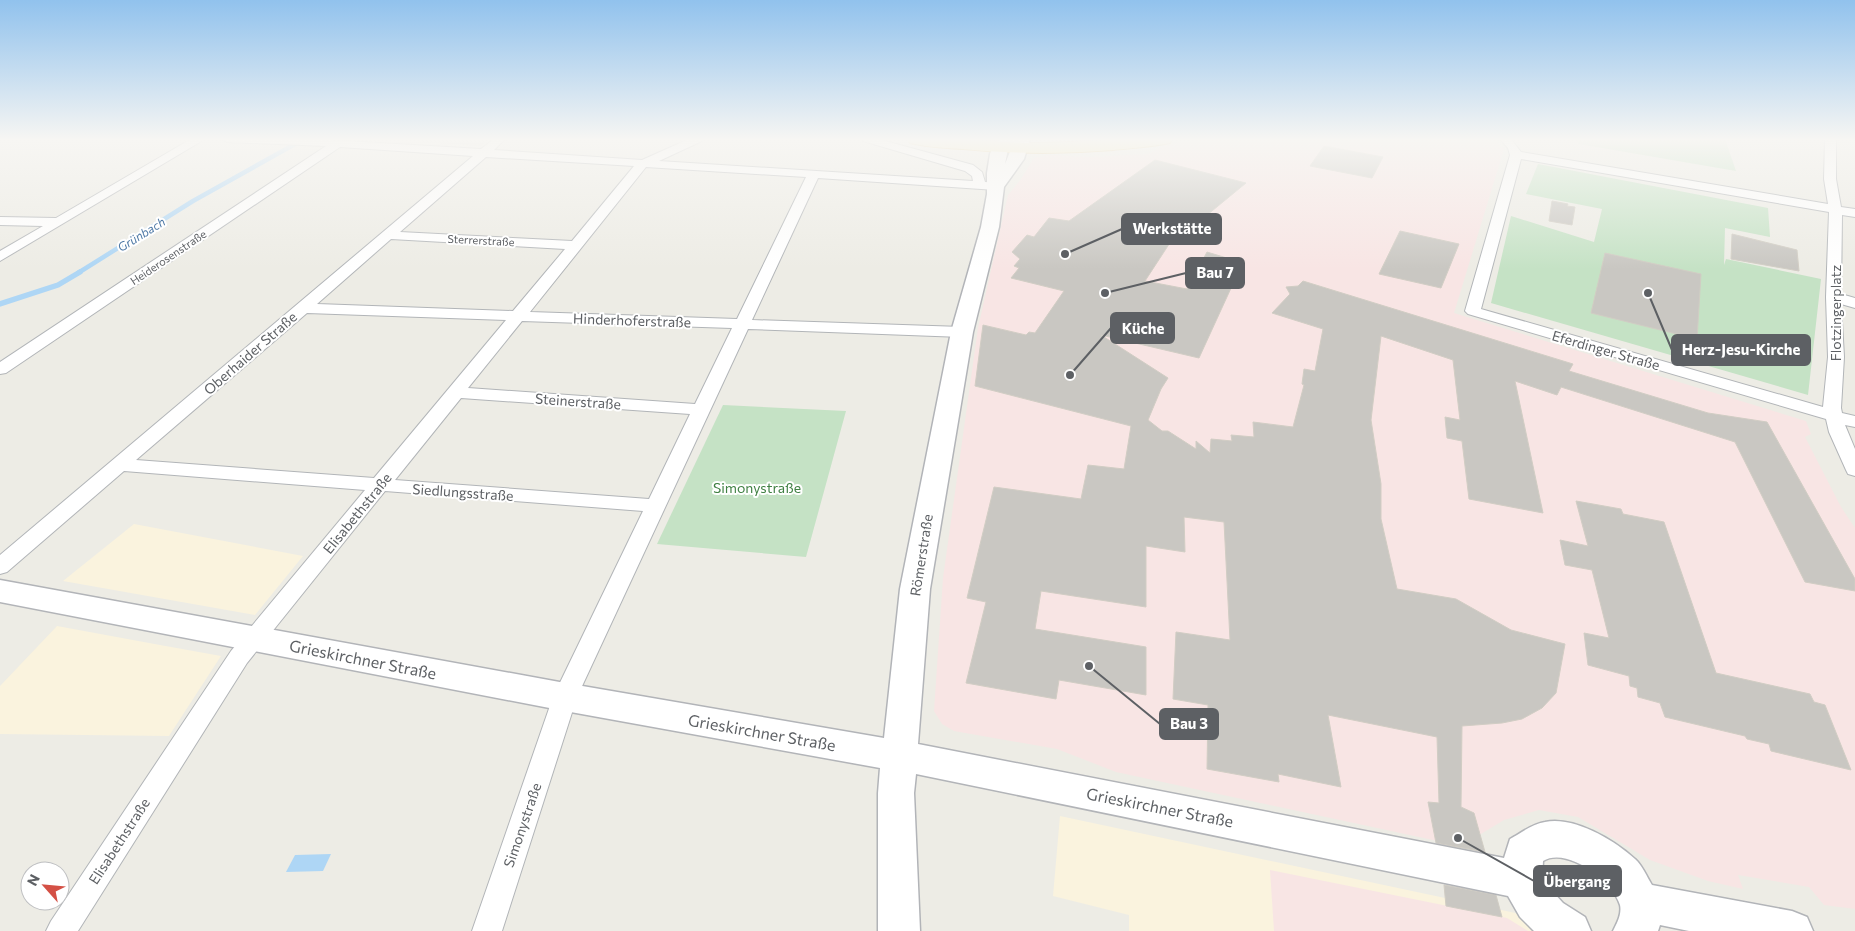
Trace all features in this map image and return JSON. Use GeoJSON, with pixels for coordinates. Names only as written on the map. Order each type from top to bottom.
{"type":"FeatureCollection","features":[{"type":"Feature","properties":{"kind":"main road","name":"Römerstraße"},"geometry":{"type":"LineString","coordinates":[[899,931],[896,793],[915,589],[962,332],[990,227],[988,185]]}},
{"type":"Feature","properties":{"kind":"main road","name":"Grieskirchner Straße"},"geometry":{"type":"LineString","coordinates":[[0,591],[565,697],[898,756],[1522,880]]}},
{"type":"Feature","properties":{"kind":"main road"},"geometry":{"type":"LineString","coordinates":[[1570,931],[1557,925],[1534,903],[1522,880],[1524,852],[1546,839],[1568,840],[1590,848],[1623,874],[1637,916],[1792,931]]}},
{"type":"Feature","properties":{"kind":"street"},"geometry":{"type":"LineString","coordinates":[[0,257],[125,182]]}},
{"type":"Feature","properties":{"kind":"street","name":"Heiderosenstraße"},"geometry":{"type":"LineString","coordinates":[[0,369],[279,182]]}},
{"type":"Feature","properties":{"kind":"street","name":"Oberhaider Straße"},"geometry":{"type":"LineString","coordinates":[[0,567],[448,182]]}},
{"type":"Feature","properties":{"kind":"street","name":"Elisabethstraße"},"geometry":{"type":"LineString","coordinates":[[60,931],[239,657],[627,182]]}},
{"type":"Feature","properties":{"kind":"street","name":"Simonystraße"},"geometry":{"type":"LineString","coordinates":[[487,931],[565,697],[809,182]]}},
{"type":"Feature","properties":{"kind":"street"},"geometry":{"type":"LineString","coordinates":[[943,182],[988,185]]}},
{"type":"Feature","properties":{"kind":"street","name":"Eferdinger Straße"},"geometry":{"type":"LineString","coordinates":[[1508,182],[1473,311],[1855,422]]}},
{"type":"Feature","properties":{"kind":"street"},"geometry":{"type":"LineString","coordinates":[[1675,182],[1855,213]]}},
{"type":"Feature","properties":{"kind":"street"},"geometry":{"type":"LineString","coordinates":[[1831,182],[1835,210]]}},
{"type":"Feature","properties":{"kind":"street","name":"Flotzingerplatz"},"geometry":{"type":"LineString","coordinates":[[1835,210],[1833,297],[1836,357],[1832,408],[1838,432],[1855,470]]}},
{"type":"Feature","properties":{"kind":"street"},"geometry":{"type":"LineString","coordinates":[[0,221],[58,222]]}},
{"type":"Feature","properties":{"kind":"street","name":"Sterrerstraße"},"geometry":{"type":"LineString","coordinates":[[386,235],[575,245]]}},
{"type":"Feature","properties":{"kind":"street"},"geometry":{"type":"LineString","coordinates":[[1833,297],[1855,303]]}},
{"type":"Feature","properties":{"kind":"street","name":"Hinderhoferstraße"},"geometry":{"type":"LineString","coordinates":[[302,308],[962,332]]}},
{"type":"Feature","properties":{"kind":"street","name":"Steinerstraße"},"geometry":{"type":"LineString","coordinates":[[454,392],[702,410]]}},
{"type":"Feature","properties":{"kind":"street","name":"Siedlungsstraße"},"geometry":{"type":"LineString","coordinates":[[119,464],[379,486],[656,506]]}},
{"type":"Feature","properties":{"kind":"shaded area"},"geometry":{"type":"Polygon","coordinates":[[[1018,182],[1494,182],[1454,313],[1806,421],[1811,434],[1805,437],[1841,507],[1855,528],[1855,909],[1824,905],[1809,887],[1738,875],[1743,889],[1708,881],[1650,860],[1578,817],[1539,810],[1504,820],[1461,846],[1116,772],[1057,749],[954,731],[942,724],[934,711],[943,578],[978,328],[1008,195],[1018,182]]]}},
{"type":"Feature","properties":{"kind":"shaded area"},"geometry":{"type":"Polygon","coordinates":[[[134,524],[303,556],[255,615],[63,581],[134,524]]]}},
{"type":"Feature","properties":{"kind":"shaded area"},"geometry":{"type":"Polygon","coordinates":[[[57,626],[221,656],[169,736],[0,734],[0,686],[57,626]]]}},
{"type":"Feature","properties":{"kind":"shaded area"},"geometry":{"type":"Polygon","coordinates":[[[1060,816],[1529,916],[1548,931],[1129,931],[1129,915],[1053,896],[1060,816]]]}},
{"type":"Feature","properties":{"kind":"shaded area"},"geometry":{"type":"Polygon","coordinates":[[[1270,870],[1507,918],[1528,931],[1274,931],[1270,870]]]}},
{"type":"Feature","properties":{"kind":"green space"},"geometry":{"type":"Polygon","coordinates":[[[1531,182],[1634,182],[1768,208],[1770,237],[1725,228],[1724,265],[1726,259],[1821,279],[1808,395],[1491,303],[1511,216],[1594,242],[1602,209],[1526,194],[1531,182]]]}},
{"type":"Feature","properties":{"kind":"green space","name":"Simonystraße"},"geometry":{"type":"Polygon","coordinates":[[[723,405],[846,411],[806,557],[657,544],[723,405]]]}},
{"type":"Feature","properties":{"kind":"water"},"geometry":{"type":"Polygon","coordinates":[[[331,854],[323,871],[286,872],[295,855],[331,854]]]}},
{"type":"Feature","properties":{"kind":"building"},"geometry":{"type":"Polygon","coordinates":[[[1123,182],[1246,183],[1184,234],[1177,232],[1145,281],[1187,289],[1207,252],[1240,262],[1235,274],[1237,275],[1199,358],[1101,335],[1168,378],[1161,389],[1148,420],[1162,431],[1168,431],[1196,449],[1196,441],[1210,453],[1211,439],[1232,441],[1231,435],[1254,437],[1253,422],[1293,427],[1304,385],[1302,384],[1304,369],[1315,371],[1323,329],[1272,313],[1290,294],[1286,287],[1298,286],[1303,281],[1573,364],[1569,371],[1708,413],[1767,422],[1855,579],[1855,591],[1805,582],[1735,442],[1561,387],[1557,395],[1515,381],[1543,513],[1469,499],[1462,441],[1447,438],[1445,417],[1460,420],[1453,360],[1381,336],[1371,420],[1381,484],[1381,519],[1397,589],[1456,599],[1511,630],[1565,644],[1556,693],[1542,708],[1522,719],[1502,723],[1462,726],[1461,807],[1474,813],[1485,852],[1436,843],[1428,802],[1439,803],[1437,737],[1328,715],[1341,787],[1278,774],[1279,782],[1207,769],[1208,705],[1173,699],[1176,632],[1230,640],[1224,522],[1184,517],[1185,552],[1146,546],[1146,607],[1041,591],[1035,629],[1146,647],[1146,695],[1059,680],[1056,699],[966,683],[986,602],[967,598],[994,487],[1081,499],[1088,465],[1124,469],[1131,426],[975,386],[983,325],[1026,335],[1029,332],[1035,333],[1064,291],[1011,278],[1019,268],[1014,266],[1020,259],[1012,252],[1027,235],[1034,237],[1049,218],[1069,221],[1123,182]]]}},
{"type":"Feature","properties":{"kind":"building"},"geometry":{"type":"Polygon","coordinates":[[[1552,201],[1575,207],[1572,225],[1549,221],[1552,201]]]}},
{"type":"Feature","properties":{"kind":"building"},"geometry":{"type":"Polygon","coordinates":[[[1400,231],[1459,244],[1441,288],[1379,274],[1400,231]]]}},
{"type":"Feature","properties":{"kind":"building"},"geometry":{"type":"Polygon","coordinates":[[[1732,234],[1797,250],[1799,271],[1731,259],[1732,234]]]}},
{"type":"Feature","properties":{"kind":"building"},"geometry":{"type":"Polygon","coordinates":[[[1605,253],[1701,274],[1697,339],[1591,313],[1605,253]]]}},
{"type":"Feature","properties":{"kind":"building"},"geometry":{"type":"Polygon","coordinates":[[[1576,501],[1621,509],[1623,514],[1664,522],[1716,673],[1810,694],[1814,702],[1825,705],[1851,770],[1771,751],[1769,744],[1747,739],[1745,736],[1665,717],[1660,703],[1638,697],[1637,688],[1630,686],[1629,676],[1588,665],[1584,633],[1609,638],[1592,570],[1565,565],[1560,540],[1588,546],[1576,501]]]}},
{"type":"Feature","properties":{"kind":"building"},"geometry":{"type":"Polygon","coordinates":[[[1444,885],[1496,895],[1502,917],[1446,906],[1444,885]]]}},
{"type":"Feature","properties":{"kind":"waterway","name":"Grünbach"},"geometry":{"type":"LineString","coordinates":[[78,273],[226,182]]}},
{"type":"Feature","properties":{"kind":"waterway","name":"Grünbach"},"geometry":{"type":"LineString","coordinates":[[0,304],[58,285],[80,272]]}},
{"type":"Feature","properties":{"kind":"place","name":"Werkstätte"},"geometry":{"type":"Point","coordinates":[1065,254]}},
{"type":"Feature","properties":{"kind":"place","name":"Bau 7"},"geometry":{"type":"Point","coordinates":[1105,293]}},
{"type":"Feature","properties":{"kind":"place","name":"Herz-Jesu-Kirche"},"geometry":{"type":"Point","coordinates":[1648,293]}},
{"type":"Feature","properties":{"kind":"place","name":"Küche"},"geometry":{"type":"Point","coordinates":[1070,375]}},
{"type":"Feature","properties":{"kind":"place","name":"Bau 3"},"geometry":{"type":"Point","coordinates":[1089,666]}},
{"type":"Feature","properties":{"kind":"place","name":"Übergang"},"geometry":{"type":"Point","coordinates":[1458,838]}}]}
